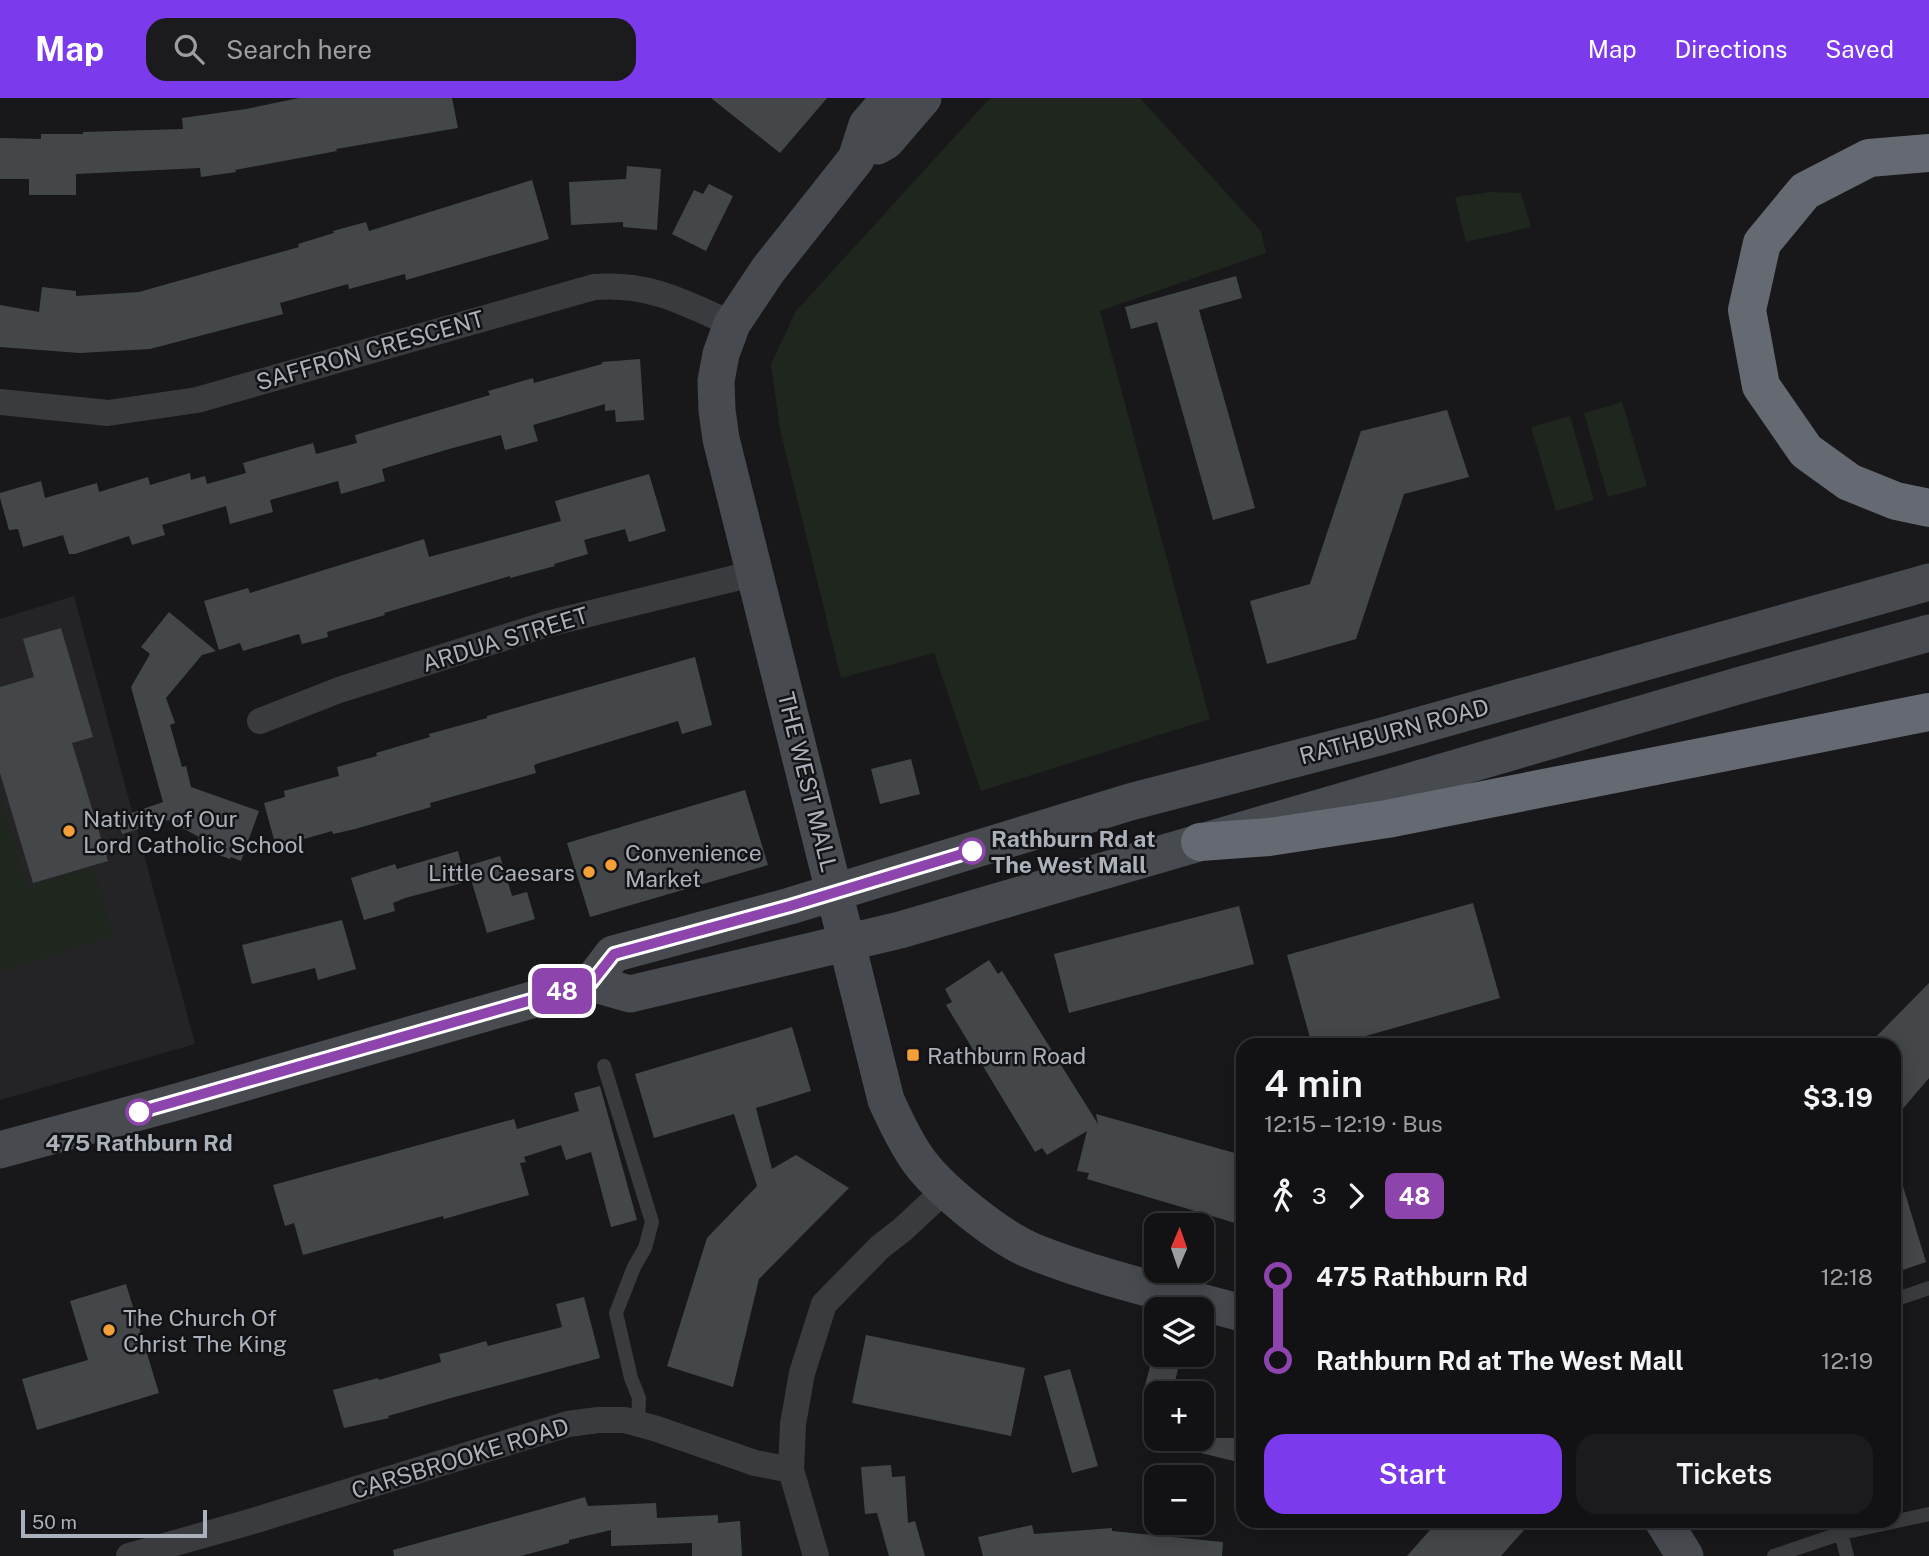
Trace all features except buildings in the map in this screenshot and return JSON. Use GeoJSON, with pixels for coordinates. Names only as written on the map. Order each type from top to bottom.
{"type":"FeatureCollection","features":[{"type":"Feature","properties":{"kind":"highway"},"geometry":{"type":"LineString","coordinates":[[1929,153],[1869,158],[1805,191],[1762,243],[1747,310],[1761,386],[1806,450],[1849,482],[1896,501],[1929,508]]}},
{"type":"Feature","properties":{"kind":"highway"},"geometry":{"type":"LineString","coordinates":[[1200,842],[1269,836],[1387,819],[1929,712]]}},
{"type":"Feature","properties":{"kind":"main road","name":"THE WEST MALL"},"geometry":{"type":"LineString","coordinates":[[890,98],[867,125],[856,159],[768,270],[732,324],[720,354],[716,381],[716,410],[721,439],[886,1100],[917,1160],[945,1190],[983,1220],[1030,1250],[1236,1311]]}},
{"type":"Feature","properties":{"kind":"main road","name":"THE WEST MALL"},"geometry":{"type":"LineString","coordinates":[[856,159],[886,141],[923,98]]}},
{"type":"Feature","properties":{"kind":"main road","name":"RATHBURN ROAD"},"geometry":{"type":"LineString","coordinates":[[591,983],[614,954],[835,892],[1130,802],[1379,737],[1929,582]]}},
{"type":"Feature","properties":{"kind":"main road"},"geometry":{"type":"LineString","coordinates":[[0,1150],[591,983],[630,995],[847,944],[1929,633]]}},
{"type":"Feature","properties":{"kind":"main road"},"geometry":{"type":"LineString","coordinates":[[1667,1528],[1685,1556]]}},
{"type":"Feature","properties":{"kind":"street","name":"SAFFRON CRESCENT"},"geometry":{"type":"LineString","coordinates":[[0,402],[108,413],[197,400],[579,289],[594,287],[645,288],[732,324]]}},
{"type":"Feature","properties":{"kind":"street","name":"ARDUA STREET"},"geometry":{"type":"LineString","coordinates":[[260,722],[339,690],[547,624],[755,573]]}},
{"type":"Feature","properties":{"kind":"street"},"geometry":{"type":"LineString","coordinates":[[816,1556],[791,1470],[793,1424],[802,1373],[824,1304],[880,1247],[945,1190]]}},
{"type":"Feature","properties":{"kind":"street","name":"CARSBROOKE ROAD"},"geometry":{"type":"LineString","coordinates":[[129,1556],[253,1521],[568,1424],[598,1420],[625,1420],[746,1461],[791,1470]]}},
{"type":"Feature","properties":{"kind":"lane"},"geometry":{"type":"LineString","coordinates":[[604,1066],[652,1222],[645,1248],[634,1267],[616,1313],[631,1378],[639,1398],[638,1424]]}},
{"type":"Feature","properties":{"kind":"lane"},"geometry":{"type":"LineString","coordinates":[[1901,1298],[1929,1288]]}},
{"type":"Feature","properties":{"kind":"lane"},"geometry":{"type":"LineString","coordinates":[[1901,1518],[1929,1514]]}},
{"type":"Feature","properties":{"kind":"lane"},"geometry":{"type":"LineString","coordinates":[[1774,1556],[1838,1528]]}},
{"type":"Feature","properties":{"kind":"lane"},"geometry":{"type":"LineString","coordinates":[[1840,1528],[1847,1556]]}},
{"type":"Feature","properties":{"kind":"shaded area"},"geometry":{"type":"Polygon","coordinates":[[[990,98],[1140,98],[1261,231],[1266,253],[1100,311],[1210,719],[981,791],[934,653],[841,678],[780,429],[771,364],[796,311],[990,98]]]}},
{"type":"Feature","properties":{"kind":"shaded area"},"geometry":{"type":"Polygon","coordinates":[[[1490,192],[1521,193],[1531,227],[1466,242],[1455,197],[1490,192]]]}},
{"type":"Feature","properties":{"kind":"shaded area"},"geometry":{"type":"Polygon","coordinates":[[[1622,402],[1647,486],[1608,497],[1584,413],[1622,402]]]}},
{"type":"Feature","properties":{"kind":"shaded area"},"geometry":{"type":"Polygon","coordinates":[[[1570,416],[1594,500],[1556,511],[1531,427],[1570,416]]]}},
{"type":"Feature","properties":{"kind":"shaded area","name":"Nativity of Our Lord Catholic School"},"geometry":{"type":"Polygon","coordinates":[[[74,596],[195,1044],[0,1100],[0,619],[74,596]]]}},
{"type":"Feature","properties":{"kind":"shaded area"},"geometry":{"type":"Polygon","coordinates":[[[0,793],[27,887],[93,867],[113,936],[0,972],[0,793]]]}},
{"type":"Feature","properties":{"kind":"bus line","name":"48"},"geometry":{"type":"LineString","coordinates":[[139,1112],[591,983],[614,954],[790,906],[972,851]]}},
{"type":"Feature","properties":{"kind":"place","name":"Nativity of Our Lord Catholic School"},"geometry":{"type":"Point","coordinates":[69,831]}},
{"type":"Feature","properties":{"kind":"place","name":"Rathburn Rd at The West Mall"},"geometry":{"type":"Point","coordinates":[972,851]}},
{"type":"Feature","properties":{"kind":"place","name":"Convenience Market"},"geometry":{"type":"Point","coordinates":[611,865]}},
{"type":"Feature","properties":{"kind":"place","name":"Little Caesars"},"geometry":{"type":"Point","coordinates":[589,872]}},
{"type":"Feature","properties":{"kind":"place","name":"Rathburn Road"},"geometry":{"type":"Point","coordinates":[913,1055]}},
{"type":"Feature","properties":{"kind":"place","name":"475 Rathburn Rd"},"geometry":{"type":"Point","coordinates":[139,1112]}},
{"type":"Feature","properties":{"kind":"place","name":"The Church Of Christ The King"},"geometry":{"type":"Point","coordinates":[109,1330]}}]}
